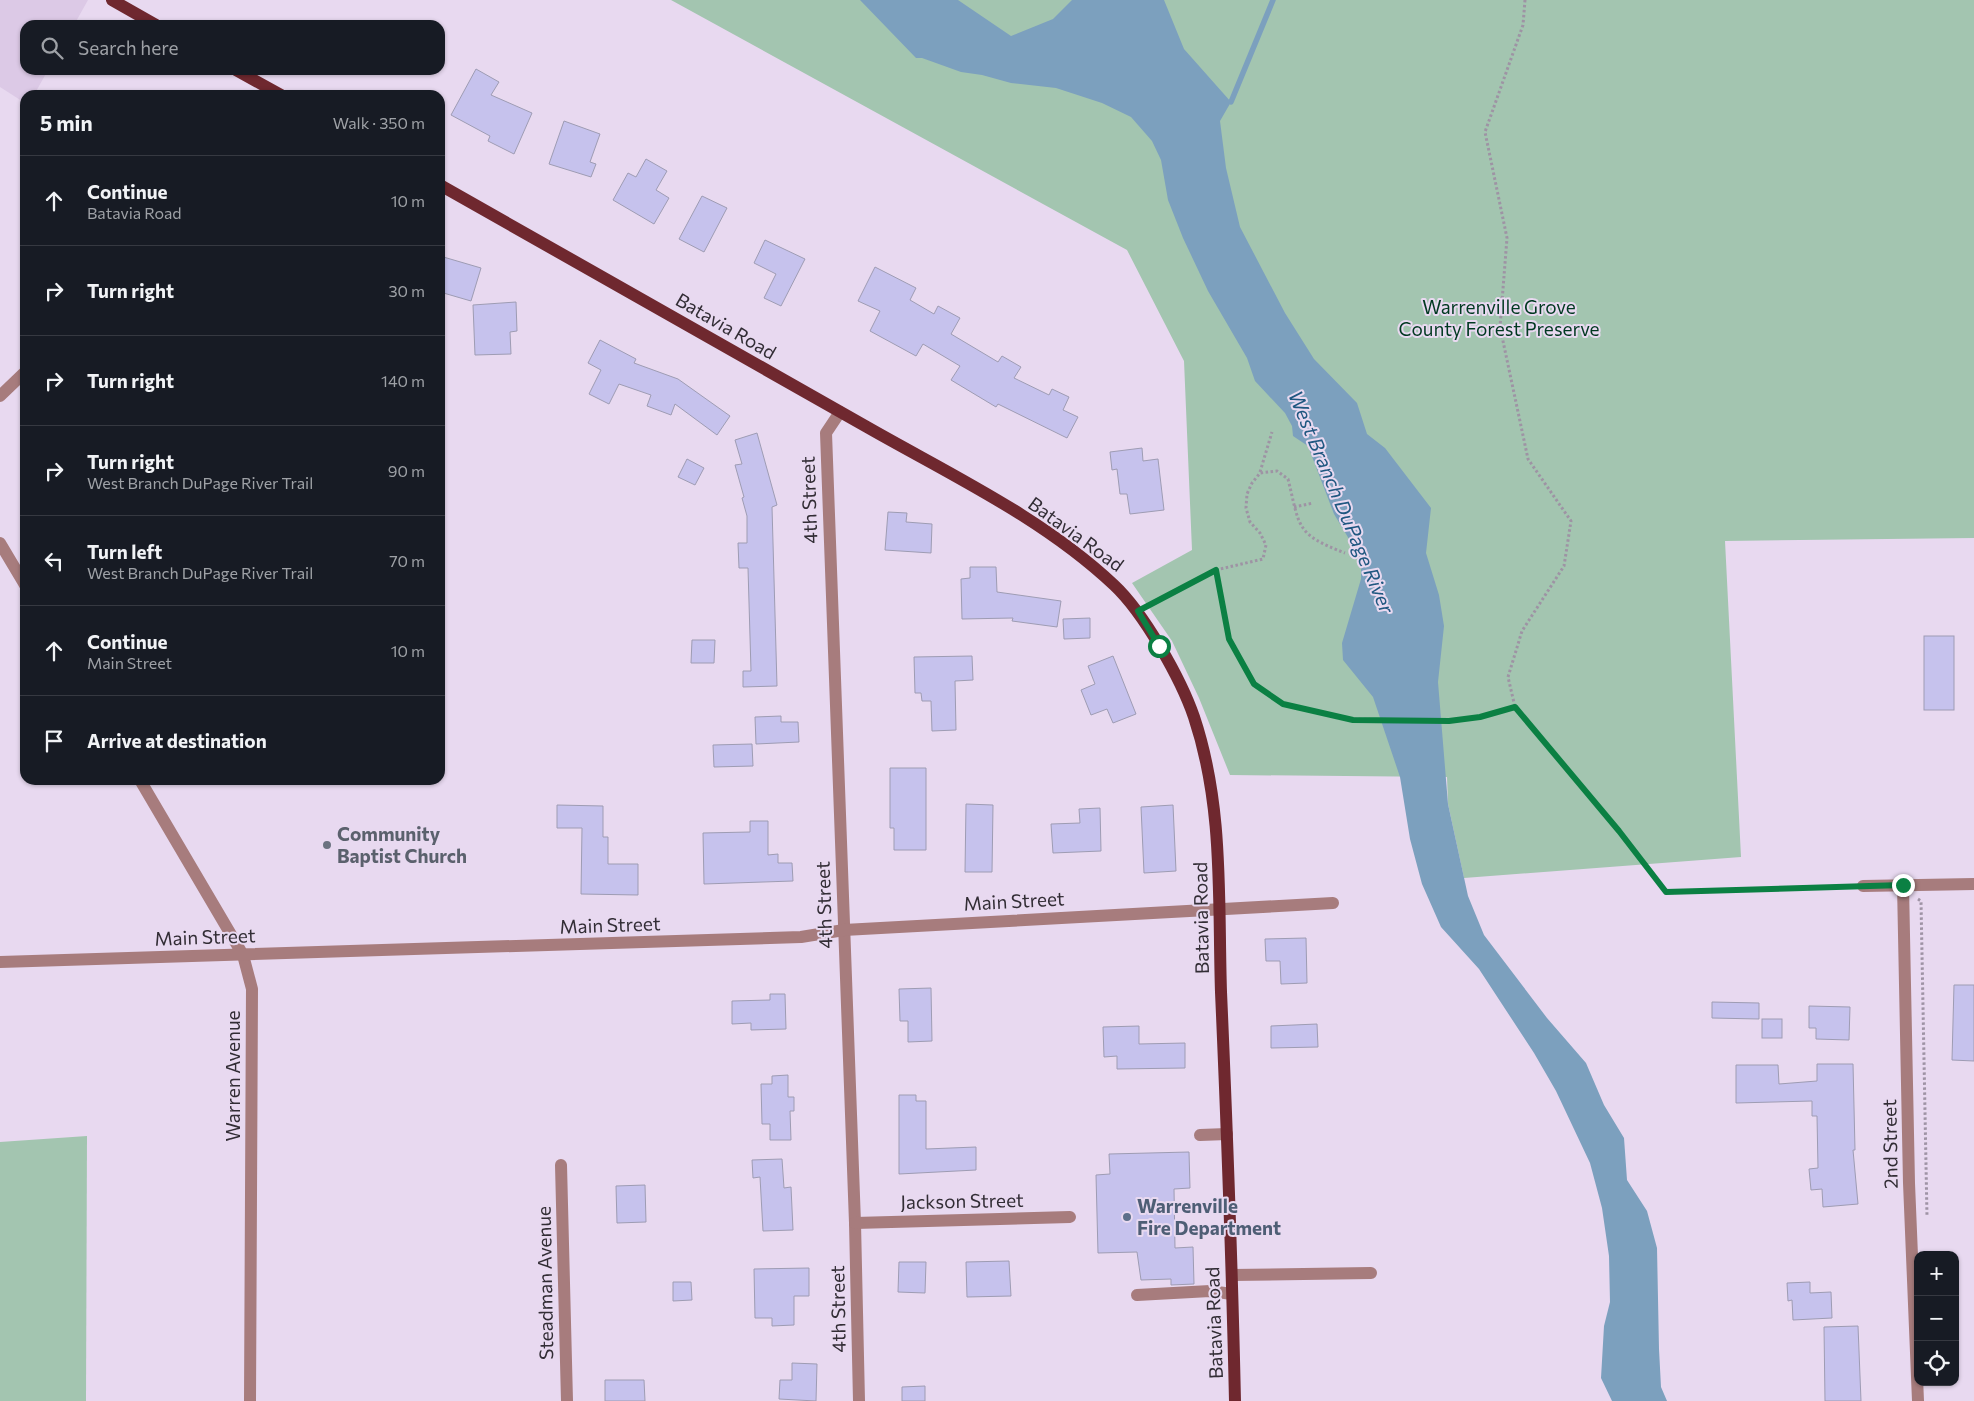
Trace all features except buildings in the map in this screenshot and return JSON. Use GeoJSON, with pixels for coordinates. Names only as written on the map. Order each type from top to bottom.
{"type":"FeatureCollection","features":[{"type":"Feature","properties":{"kind":"main road"},"geometry":{"type":"LineString","coordinates":[[112,0],[147,20]]}},
{"type":"Feature","properties":{"kind":"main road"},"geometry":{"type":"LineString","coordinates":[[242,75],[262,90]]}},
{"type":"Feature","properties":{"kind":"main road","name":"Batavia Road"},"geometry":{"type":"LineString","coordinates":[[445,188],[1034,524],[1075,552],[1116,587],[1138,611],[1159,646],[1193,712],[1209,767],[1216,810],[1235,1401]]}},
{"type":"Feature","properties":{"kind":"street"},"geometry":{"type":"LineString","coordinates":[[0,396],[20,377]]}},
{"type":"Feature","properties":{"kind":"street","name":"4th Street"},"geometry":{"type":"LineString","coordinates":[[840,412],[826,433],[855,1222],[859,1401]]}},
{"type":"Feature","properties":{"kind":"street"},"geometry":{"type":"LineString","coordinates":[[0,543],[20,577]]}},
{"type":"Feature","properties":{"kind":"street","name":"Warren Avenue"},"geometry":{"type":"LineString","coordinates":[[143,785],[243,955],[252,989],[250,1401]]}},
{"type":"Feature","properties":{"kind":"street"},"geometry":{"type":"LineString","coordinates":[[1863,886],[1974,884]]}},
{"type":"Feature","properties":{"kind":"street","name":"2nd Street"},"geometry":{"type":"LineString","coordinates":[[1903,885],[1910,1183],[1918,1401]]}},
{"type":"Feature","properties":{"kind":"street","name":"Main Street"},"geometry":{"type":"LineString","coordinates":[[0,962],[801,937],[844,930],[1333,903]]}},
{"type":"Feature","properties":{"kind":"street"},"geometry":{"type":"LineString","coordinates":[[1200,1135],[1227,1134]]}},
{"type":"Feature","properties":{"kind":"street","name":"Steadman Avenue"},"geometry":{"type":"LineString","coordinates":[[561,1165],[567,1401]]}},
{"type":"Feature","properties":{"kind":"street","name":"Jackson Street"},"geometry":{"type":"LineString","coordinates":[[855,1222],[1070,1217]]}},
{"type":"Feature","properties":{"kind":"street"},"geometry":{"type":"LineString","coordinates":[[1232,1274],[1371,1273]]}},
{"type":"Feature","properties":{"kind":"street"},"geometry":{"type":"LineString","coordinates":[[1138,1295],[1210,1291],[1232,1294]]}},
{"type":"Feature","properties":{"kind":"path"},"geometry":{"type":"LineString","coordinates":[[1525,0],[1524,25],[1485,132],[1506,238],[1500,326],[1528,459],[1572,521],[1564,566],[1522,631],[1508,677],[1515,707],[1619,831],[1666,892],[1863,886]]}},
{"type":"Feature","properties":{"kind":"path"},"geometry":{"type":"LineString","coordinates":[[1138,611],[1216,570],[1263,559],[1266,545],[1250,522],[1246,508],[1247,494],[1252,483],[1260,473],[1272,432]]}},
{"type":"Feature","properties":{"kind":"path"},"geometry":{"type":"LineString","coordinates":[[1260,473],[1277,472],[1288,479],[1301,528],[1320,544],[1345,553]]}},
{"type":"Feature","properties":{"kind":"path"},"geometry":{"type":"LineString","coordinates":[[1294,507],[1314,503]]}},
{"type":"Feature","properties":{"kind":"path"},"geometry":{"type":"LineString","coordinates":[[1216,570],[1229,639],[1254,684],[1283,704],[1353,720],[1449,721],[1480,717],[1515,707]]}},
{"type":"Feature","properties":{"kind":"shaded area"},"geometry":{"type":"Polygon","coordinates":[[[0,0],[88,0],[77,20],[20,20],[20,75],[45,75],[37,90],[20,90],[20,100],[0,87],[0,0]]]}},
{"type":"Feature","properties":{"kind":"green space","name":"Warrenville Grove County Forest Preserve"},"geometry":{"type":"Polygon","coordinates":[[[671,0],[1974,0],[1974,538],[1725,541],[1741,857],[1464,878],[1448,804],[1447,777],[1230,775],[1199,698],[1172,641],[1132,583],[1192,550],[1184,361],[1127,250],[671,0]]]}},
{"type":"Feature","properties":{"kind":"green space"},"geometry":{"type":"Polygon","coordinates":[[[87,1136],[86,1401],[0,1401],[0,1142],[87,1136]]]}},
{"type":"Feature","properties":{"kind":"water","name":"West Branch DuPage River"},"geometry":{"type":"Polygon","coordinates":[[[860,0],[958,0],[1011,36],[1053,19],[1072,0],[1164,0],[1184,49],[1231,102],[1220,121],[1226,168],[1240,227],[1285,313],[1314,359],[1357,403],[1367,434],[1385,448],[1431,508],[1426,553],[1439,595],[1444,626],[1438,682],[1448,804],[1468,896],[1484,935],[1547,1018],[1586,1063],[1604,1105],[1624,1138],[1627,1180],[1647,1211],[1657,1248],[1661,1387],[1667,1401],[1612,1401],[1601,1378],[1604,1326],[1610,1302],[1609,1256],[1602,1208],[1590,1163],[1556,1091],[1534,1053],[1479,969],[1441,927],[1422,884],[1410,839],[1400,777],[1373,697],[1343,660],[1342,643],[1361,579],[1361,559],[1334,514],[1308,446],[1293,436],[1292,426],[1285,413],[1255,381],[1247,358],[1208,291],[1183,238],[1168,200],[1161,160],[1152,141],[1131,117],[1102,103],[1056,88],[1011,83],[982,75],[961,72],[922,58],[916,58],[860,0]]]}},
{"type":"Feature","properties":{"kind":"waterway"},"geometry":{"type":"LineString","coordinates":[[1231,102],[1273,0]]}},
{"type":"Feature","properties":{"kind":"place","name":"Community Baptist Church"},"geometry":{"type":"Point","coordinates":[327,845]}},
{"type":"Feature","properties":{"kind":"place","name":"Warrenville Fire Department"},"geometry":{"type":"Point","coordinates":[1127,1217]}},
{"type":"Feature","properties":{"kind":"route"},"geometry":{"type":"LineString","coordinates":[[1159,646],[1138,611],[1216,570],[1229,639],[1254,684],[1283,704],[1353,720],[1449,721],[1480,717],[1515,707],[1619,831],[1666,892],[1903,885]]}}]}
